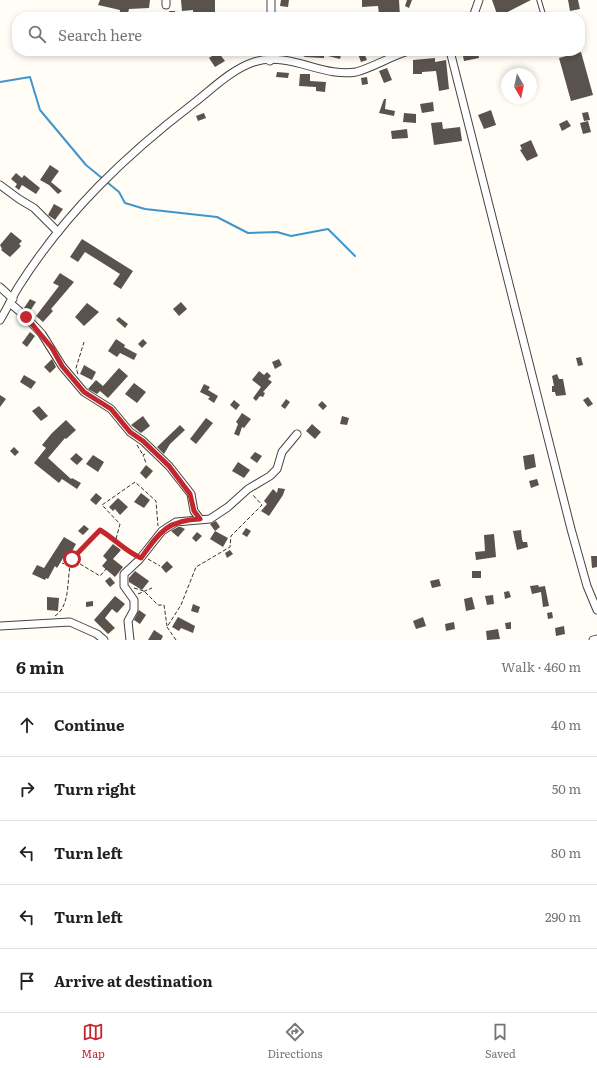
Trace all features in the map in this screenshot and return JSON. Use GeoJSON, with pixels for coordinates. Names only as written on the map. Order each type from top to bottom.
{"type":"FeatureCollection","features":[{"type":"Feature","properties":{"kind":"street"},"geometry":{"type":"LineString","coordinates":[[271,0],[271,12]]}},
{"type":"Feature","properties":{"kind":"street"},"geometry":{"type":"LineString","coordinates":[[475,12],[479,0]]}},
{"type":"Feature","properties":{"kind":"street"},"geometry":{"type":"LineString","coordinates":[[270,56],[270,60]]}},
{"type":"Feature","properties":{"kind":"street"},"geometry":{"type":"LineString","coordinates":[[0,320],[22,281],[58,232],[94,190],[149,137],[220,82],[255,62],[289,59],[336,71],[356,72],[393,56]]}},
{"type":"Feature","properties":{"kind":"street"},"geometry":{"type":"LineString","coordinates":[[451,56],[571,529],[587,586],[597,610]]}},
{"type":"Feature","properties":{"kind":"street"},"geometry":{"type":"LineString","coordinates":[[0,186],[19,200],[34,208],[58,232]]}},
{"type":"Feature","properties":{"kind":"street"},"geometry":{"type":"LineString","coordinates":[[0,287],[42,334],[62,366],[84,392],[111,409],[130,432],[143,441],[169,466],[190,494],[194,511],[200,519]]}},
{"type":"Feature","properties":{"kind":"street"},"geometry":{"type":"LineString","coordinates":[[130,640],[128,621],[134,610],[134,600],[124,586],[124,574],[141,558],[160,534],[176,522],[210,518],[228,507],[248,489],[270,476],[277,469],[282,452],[287,444],[297,434]]}},
{"type":"Feature","properties":{"kind":"street"},"geometry":{"type":"LineString","coordinates":[[0,626],[70,622],[97,634],[104,640]]}},
{"type":"Feature","properties":{"kind":"street"},"geometry":{"type":"LineString","coordinates":[[593,640],[597,639]]}},
{"type":"Feature","properties":{"kind":"lane"},"geometry":{"type":"LineString","coordinates":[[539,0],[543,12]]}},
{"type":"Feature","properties":{"kind":"path"},"geometry":{"type":"LineString","coordinates":[[80,380],[76,368],[84,342]]}},
{"type":"Feature","properties":{"kind":"path"},"geometry":{"type":"LineString","coordinates":[[146,464],[143,455],[151,449]]}},
{"type":"Feature","properties":{"kind":"path"},"geometry":{"type":"LineString","coordinates":[[116,539],[120,524],[102,505],[135,482],[156,501],[160,534]]}},
{"type":"Feature","properties":{"kind":"path"},"geometry":{"type":"LineString","coordinates":[[167,627],[181,605],[196,567],[230,547],[231,536],[262,505]]}},
{"type":"Feature","properties":{"kind":"path"},"geometry":{"type":"LineString","coordinates":[[43,623],[62,612],[67,596],[67,583],[72,559],[100,530],[116,539],[126,551],[141,558],[154,561],[160,566]]}},
{"type":"Feature","properties":{"kind":"path"},"geometry":{"type":"LineString","coordinates":[[72,559],[100,576],[107,568]]}},
{"type":"Feature","properties":{"kind":"path"},"geometry":{"type":"LineString","coordinates":[[62,563],[70,566]]}},
{"type":"Feature","properties":{"kind":"path"},"geometry":{"type":"LineString","coordinates":[[124,586],[144,591],[158,605],[164,605],[167,627],[176,640]]}},
{"type":"Feature","properties":{"kind":"path"},"geometry":{"type":"LineString","coordinates":[[134,600],[138,594],[152,588]]}},
{"type":"Feature","properties":{"kind":"building"},"geometry":{"type":"Polygon","coordinates":[[[100,0],[150,0],[149,8],[129,9],[128,12],[120,12],[120,10],[98,5],[100,0]]]}},
{"type":"Feature","properties":{"kind":"building"},"geometry":{"type":"Polygon","coordinates":[[[181,0],[215,0],[215,12],[193,12],[193,10],[182,11],[181,0]]]}},
{"type":"Feature","properties":{"kind":"building"},"geometry":{"type":"Polygon","coordinates":[[[281,0],[289,0],[288,7],[280,6],[281,0]]]}},
{"type":"Feature","properties":{"kind":"building"},"geometry":{"type":"Polygon","coordinates":[[[362,0],[399,0],[400,12],[379,12],[378,6],[362,7],[362,0]]]}},
{"type":"Feature","properties":{"kind":"building"},"geometry":{"type":"Polygon","coordinates":[[[407,0],[412,0],[409,8],[405,6],[407,0]]]}},
{"type":"Feature","properties":{"kind":"building"},"geometry":{"type":"Polygon","coordinates":[[[492,0],[531,0],[508,12],[496,12],[492,0]]]}},
{"type":"Feature","properties":{"kind":"building"},"geometry":{"type":"Polygon","coordinates":[[[568,0],[578,0],[580,9],[570,11],[568,0]]]}},
{"type":"Feature","properties":{"kind":"building"},"geometry":{"type":"Polygon","coordinates":[[[212,56],[221,56],[225,61],[215,67],[209,58],[212,56]]]}},
{"type":"Feature","properties":{"kind":"building"},"geometry":{"type":"Polygon","coordinates":[[[303,56],[324,56],[324,58],[303,56]]]}},
{"type":"Feature","properties":{"kind":"building"},"geometry":{"type":"Polygon","coordinates":[[[328,56],[341,56],[340,59],[328,56]]]}},
{"type":"Feature","properties":{"kind":"building"},"geometry":{"type":"Polygon","coordinates":[[[359,56],[365,56],[367,60],[361,62],[359,56]]]}},
{"type":"Feature","properties":{"kind":"building"},"geometry":{"type":"Polygon","coordinates":[[[463,56],[479,56],[479,58],[464,61],[463,56]]]}},
{"type":"Feature","properties":{"kind":"building"},"geometry":{"type":"Polygon","coordinates":[[[566,56],[582,56],[593,95],[571,101],[559,58],[566,56]]]}},
{"type":"Feature","properties":{"kind":"building"},"geometry":{"type":"Polygon","coordinates":[[[435,58],[435,62],[446,60],[449,89],[439,91],[436,71],[413,74],[413,60],[435,58]]]}},
{"type":"Feature","properties":{"kind":"building"},"geometry":{"type":"Polygon","coordinates":[[[387,68],[392,80],[384,83],[379,71],[387,68]]]}},
{"type":"Feature","properties":{"kind":"building"},"geometry":{"type":"Polygon","coordinates":[[[277,72],[289,73],[288,78],[276,77],[277,72]]]}},
{"type":"Feature","properties":{"kind":"building"},"geometry":{"type":"Polygon","coordinates":[[[300,74],[310,74],[310,81],[326,82],[325,92],[316,91],[316,87],[299,86],[300,74]]]}},
{"type":"Feature","properties":{"kind":"building"},"geometry":{"type":"Polygon","coordinates":[[[367,77],[368,84],[362,85],[361,78],[367,77]]]}},
{"type":"Feature","properties":{"kind":"building"},"geometry":{"type":"Polygon","coordinates":[[[384,99],[386,99],[385,109],[395,111],[394,116],[379,113],[384,99]]]}},
{"type":"Feature","properties":{"kind":"building"},"geometry":{"type":"Polygon","coordinates":[[[433,102],[434,111],[422,113],[420,104],[433,102]]]}},
{"type":"Feature","properties":{"kind":"building"},"geometry":{"type":"Polygon","coordinates":[[[491,110],[496,125],[484,129],[478,115],[491,110]]]}},
{"type":"Feature","properties":{"kind":"building"},"geometry":{"type":"Polygon","coordinates":[[[588,112],[590,120],[584,121],[582,113],[588,112]]]}},
{"type":"Feature","properties":{"kind":"building"},"geometry":{"type":"Polygon","coordinates":[[[204,113],[206,118],[198,121],[196,116],[204,113]]]}},
{"type":"Feature","properties":{"kind":"building"},"geometry":{"type":"Polygon","coordinates":[[[404,113],[416,114],[416,123],[403,122],[404,113]]]}},
{"type":"Feature","properties":{"kind":"building"},"geometry":{"type":"Polygon","coordinates":[[[567,120],[571,126],[562,131],[559,124],[567,120]]]}},
{"type":"Feature","properties":{"kind":"building"},"geometry":{"type":"Polygon","coordinates":[[[588,121],[591,132],[583,134],[580,123],[588,121]]]}},
{"type":"Feature","properties":{"kind":"building"},"geometry":{"type":"Polygon","coordinates":[[[442,122],[443,129],[460,127],[462,141],[434,145],[431,123],[442,122]]]}},
{"type":"Feature","properties":{"kind":"building"},"geometry":{"type":"Polygon","coordinates":[[[407,129],[408,138],[392,139],[391,131],[407,129]]]}},
{"type":"Feature","properties":{"kind":"building"},"geometry":{"type":"Polygon","coordinates":[[[531,140],[538,156],[527,161],[520,150],[522,149],[520,145],[531,140]]]}},
{"type":"Feature","properties":{"kind":"building"},"geometry":{"type":"Polygon","coordinates":[[[50,165],[59,171],[51,182],[62,191],[58,194],[49,185],[40,180],[50,165]]]}},
{"type":"Feature","properties":{"kind":"building"},"geometry":{"type":"Polygon","coordinates":[[[16,173],[22,178],[24,175],[40,188],[36,194],[22,185],[19,190],[15,187],[17,184],[11,179],[16,173]]]}},
{"type":"Feature","properties":{"kind":"building"},"geometry":{"type":"Polygon","coordinates":[[[54,204],[63,209],[55,220],[48,215],[54,204]]]}},
{"type":"Feature","properties":{"kind":"building"},"geometry":{"type":"Polygon","coordinates":[[[11,232],[22,241],[19,244],[21,246],[10,257],[1,250],[0,245],[11,232]]]}},
{"type":"Feature","properties":{"kind":"building"},"geometry":{"type":"Polygon","coordinates":[[[82,239],[133,271],[121,289],[113,284],[120,274],[85,252],[78,262],[70,257],[82,239]]]}},
{"type":"Feature","properties":{"kind":"building"},"geometry":{"type":"Polygon","coordinates":[[[60,273],[74,282],[51,309],[53,311],[43,322],[36,316],[59,286],[53,283],[60,273]]]}},
{"type":"Feature","properties":{"kind":"building"},"geometry":{"type":"Polygon","coordinates":[[[30,299],[36,302],[30,311],[24,308],[30,299]]]}},
{"type":"Feature","properties":{"kind":"building"},"geometry":{"type":"Polygon","coordinates":[[[181,302],[187,309],[179,316],[173,309],[181,302]]]}},
{"type":"Feature","properties":{"kind":"building"},"geometry":{"type":"Polygon","coordinates":[[[87,303],[99,312],[84,326],[75,317],[87,303]]]}},
{"type":"Feature","properties":{"kind":"building"},"geometry":{"type":"Polygon","coordinates":[[[119,317],[128,324],[125,328],[116,320],[119,317]]]}},
{"type":"Feature","properties":{"kind":"building"},"geometry":{"type":"Polygon","coordinates":[[[30,332],[35,336],[27,347],[22,343],[30,332]]]}},
{"type":"Feature","properties":{"kind":"building"},"geometry":{"type":"Polygon","coordinates":[[[116,339],[125,345],[124,347],[137,354],[134,360],[120,353],[117,357],[108,351],[116,339]]]}},
{"type":"Feature","properties":{"kind":"building"},"geometry":{"type":"Polygon","coordinates":[[[143,339],[147,343],[142,348],[138,344],[143,339]]]}},
{"type":"Feature","properties":{"kind":"building"},"geometry":{"type":"Polygon","coordinates":[[[581,357],[583,365],[578,366],[576,358],[581,357]]]}},
{"type":"Feature","properties":{"kind":"building"},"geometry":{"type":"Polygon","coordinates":[[[52,359],[56,367],[50,373],[44,367],[52,359]]]}},
{"type":"Feature","properties":{"kind":"building"},"geometry":{"type":"Polygon","coordinates":[[[279,359],[282,365],[275,369],[272,362],[279,359]]]}},
{"type":"Feature","properties":{"kind":"building"},"geometry":{"type":"Polygon","coordinates":[[[84,365],[96,372],[92,380],[80,374],[84,365]]]}},
{"type":"Feature","properties":{"kind":"building"},"geometry":{"type":"Polygon","coordinates":[[[119,368],[128,376],[108,398],[100,391],[97,394],[88,389],[96,380],[103,386],[119,368]]]}},
{"type":"Feature","properties":{"kind":"building"},"geometry":{"type":"Polygon","coordinates":[[[259,371],[264,375],[267,372],[271,376],[268,379],[272,382],[263,392],[265,393],[263,397],[260,396],[256,401],[253,398],[261,387],[252,380],[259,371]]]}},
{"type":"Feature","properties":{"kind":"building"},"geometry":{"type":"Polygon","coordinates":[[[557,374],[559,379],[563,379],[566,395],[556,396],[555,392],[552,392],[552,386],[554,386],[552,376],[557,374]]]}},
{"type":"Feature","properties":{"kind":"building"},"geometry":{"type":"Polygon","coordinates":[[[24,375],[36,382],[31,389],[20,382],[24,375]]]}},
{"type":"Feature","properties":{"kind":"building"},"geometry":{"type":"Polygon","coordinates":[[[134,383],[146,392],[137,403],[125,394],[134,383]]]}},
{"type":"Feature","properties":{"kind":"building"},"geometry":{"type":"Polygon","coordinates":[[[204,384],[210,387],[208,390],[218,396],[214,403],[208,399],[210,397],[200,392],[204,384]]]}},
{"type":"Feature","properties":{"kind":"building"},"geometry":{"type":"Polygon","coordinates":[[[0,395],[6,399],[0,407],[0,395]]]}},
{"type":"Feature","properties":{"kind":"building"},"geometry":{"type":"Polygon","coordinates":[[[588,397],[593,404],[588,407],[583,400],[588,397]]]}},
{"type":"Feature","properties":{"kind":"building"},"geometry":{"type":"Polygon","coordinates":[[[286,399],[290,402],[285,409],[281,406],[286,399]]]}},
{"type":"Feature","properties":{"kind":"building"},"geometry":{"type":"Polygon","coordinates":[[[234,400],[240,405],[236,410],[230,405],[234,400]]]}},
{"type":"Feature","properties":{"kind":"building"},"geometry":{"type":"Polygon","coordinates":[[[322,401],[327,406],[323,410],[318,405],[322,401]]]}},
{"type":"Feature","properties":{"kind":"building"},"geometry":{"type":"Polygon","coordinates":[[[39,406],[48,416],[41,421],[32,411],[39,406]]]}},
{"type":"Feature","properties":{"kind":"building"},"geometry":{"type":"Polygon","coordinates":[[[242,413],[251,419],[244,428],[242,427],[239,436],[234,434],[238,424],[236,422],[242,413]]]}},
{"type":"Feature","properties":{"kind":"building"},"geometry":{"type":"Polygon","coordinates":[[[143,416],[150,426],[141,433],[131,425],[143,416]]]}},
{"type":"Feature","properties":{"kind":"building"},"geometry":{"type":"Polygon","coordinates":[[[342,416],[349,418],[347,425],[340,424],[342,416]]]}},
{"type":"Feature","properties":{"kind":"building"},"geometry":{"type":"Polygon","coordinates":[[[206,418],[213,423],[196,444],[190,439],[206,418]]]}},
{"type":"Feature","properties":{"kind":"building"},"geometry":{"type":"Polygon","coordinates":[[[66,420],[76,430],[66,439],[65,438],[48,458],[71,479],[72,478],[81,483],[77,489],[62,479],[59,483],[34,463],[46,448],[42,445],[66,420]]]}},
{"type":"Feature","properties":{"kind":"building"},"geometry":{"type":"Polygon","coordinates":[[[312,424],[321,432],[315,439],[306,431],[312,424]]]}},
{"type":"Feature","properties":{"kind":"building"},"geometry":{"type":"Polygon","coordinates":[[[180,425],[185,430],[170,444],[164,454],[157,447],[180,425]]]}},
{"type":"Feature","properties":{"kind":"building"},"geometry":{"type":"Polygon","coordinates":[[[14,447],[19,452],[15,456],[10,451],[14,447]]]}},
{"type":"Feature","properties":{"kind":"building"},"geometry":{"type":"Polygon","coordinates":[[[255,452],[262,456],[257,463],[250,458],[255,452]]]}},
{"type":"Feature","properties":{"kind":"building"},"geometry":{"type":"Polygon","coordinates":[[[76,453],[83,459],[77,465],[70,459],[76,453]]]}},
{"type":"Feature","properties":{"kind":"building"},"geometry":{"type":"Polygon","coordinates":[[[534,454],[536,467],[525,470],[523,456],[534,454]]]}},
{"type":"Feature","properties":{"kind":"building"},"geometry":{"type":"Polygon","coordinates":[[[93,455],[104,462],[98,472],[86,464],[93,455]]]}},
{"type":"Feature","properties":{"kind":"building"},"geometry":{"type":"Polygon","coordinates":[[[238,462],[250,470],[244,478],[232,471],[238,462]]]}},
{"type":"Feature","properties":{"kind":"building"},"geometry":{"type":"Polygon","coordinates":[[[146,465],[153,471],[146,479],[140,473],[146,465]]]}},
{"type":"Feature","properties":{"kind":"building"},"geometry":{"type":"Polygon","coordinates":[[[537,479],[539,485],[531,488],[529,481],[537,479]]]}},
{"type":"Feature","properties":{"kind":"building"},"geometry":{"type":"Polygon","coordinates":[[[278,488],[285,489],[283,495],[269,516],[261,511],[267,504],[264,501],[273,489],[277,493],[278,488]]]}},
{"type":"Feature","properties":{"kind":"building"},"geometry":{"type":"Polygon","coordinates":[[[96,493],[102,498],[96,505],[90,500],[96,493]]]}},
{"type":"Feature","properties":{"kind":"building"},"geometry":{"type":"Polygon","coordinates":[[[141,493],[150,500],[144,508],[134,502],[141,493]]]}},
{"type":"Feature","properties":{"kind":"building"},"geometry":{"type":"Polygon","coordinates":[[[118,498],[128,507],[120,515],[115,509],[113,511],[109,507],[118,498]]]}},
{"type":"Feature","properties":{"kind":"building"},"geometry":{"type":"Polygon","coordinates":[[[216,521],[220,527],[215,531],[210,524],[216,521]]]}},
{"type":"Feature","properties":{"kind":"building"},"geometry":{"type":"Polygon","coordinates":[[[84,525],[89,529],[83,535],[78,531],[84,525]]]}},
{"type":"Feature","properties":{"kind":"building"},"geometry":{"type":"Polygon","coordinates":[[[178,527],[185,529],[178,537],[171,531],[178,527]]]}},
{"type":"Feature","properties":{"kind":"building"},"geometry":{"type":"Polygon","coordinates":[[[246,528],[251,531],[247,537],[242,534],[246,528]]]}},
{"type":"Feature","properties":{"kind":"building"},"geometry":{"type":"Polygon","coordinates":[[[521,530],[523,542],[527,542],[528,547],[517,550],[513,531],[521,530]]]}},
{"type":"Feature","properties":{"kind":"building"},"geometry":{"type":"Polygon","coordinates":[[[215,531],[228,538],[223,547],[210,539],[215,531]]]}},
{"type":"Feature","properties":{"kind":"building"},"geometry":{"type":"Polygon","coordinates":[[[197,532],[202,536],[196,542],[192,538],[197,532]]]}},
{"type":"Feature","properties":{"kind":"building"},"geometry":{"type":"Polygon","coordinates":[[[494,534],[496,557],[476,560],[475,552],[485,551],[484,535],[494,534]]]}},
{"type":"Feature","properties":{"kind":"building"},"geometry":{"type":"Polygon","coordinates":[[[64,537],[76,544],[69,557],[65,555],[57,568],[55,566],[48,579],[46,578],[45,580],[32,574],[37,565],[44,568],[64,537]]]}},
{"type":"Feature","properties":{"kind":"building"},"geometry":{"type":"Polygon","coordinates":[[[113,544],[121,550],[113,559],[123,567],[115,577],[102,566],[107,560],[103,556],[113,544]]]}},
{"type":"Feature","properties":{"kind":"building"},"geometry":{"type":"Polygon","coordinates":[[[230,550],[233,554],[227,558],[225,553],[230,550]]]}},
{"type":"Feature","properties":{"kind":"building"},"geometry":{"type":"Polygon","coordinates":[[[591,556],[597,556],[597,567],[592,568],[591,556]]]}},
{"type":"Feature","properties":{"kind":"building"},"geometry":{"type":"Polygon","coordinates":[[[167,561],[173,567],[166,573],[161,567],[167,561]]]}},
{"type":"Feature","properties":{"kind":"building"},"geometry":{"type":"Polygon","coordinates":[[[135,571],[149,581],[142,590],[129,582],[129,578],[135,571]]]}},
{"type":"Feature","properties":{"kind":"building"},"geometry":{"type":"Polygon","coordinates":[[[472,571],[481,571],[481,578],[472,578],[472,571]]]}},
{"type":"Feature","properties":{"kind":"building"},"geometry":{"type":"Polygon","coordinates":[[[110,577],[115,583],[110,587],[105,581],[110,577]]]}},
{"type":"Feature","properties":{"kind":"building"},"geometry":{"type":"Polygon","coordinates":[[[439,579],[441,586],[432,588],[430,581],[439,579]]]}},
{"type":"Feature","properties":{"kind":"building"},"geometry":{"type":"Polygon","coordinates":[[[538,585],[539,587],[545,586],[549,606],[543,607],[541,592],[532,594],[530,586],[538,585]]]}},
{"type":"Feature","properties":{"kind":"building"},"geometry":{"type":"Polygon","coordinates":[[[509,591],[511,597],[505,599],[504,592],[509,591]]]}},
{"type":"Feature","properties":{"kind":"building"},"geometry":{"type":"Polygon","coordinates":[[[493,595],[494,604],[487,605],[485,596],[493,595]]]}},
{"type":"Feature","properties":{"kind":"building"},"geometry":{"type":"Polygon","coordinates":[[[115,596],[125,604],[117,613],[112,609],[105,618],[115,628],[108,634],[94,620],[115,596]]]}},
{"type":"Feature","properties":{"kind":"building"},"geometry":{"type":"Polygon","coordinates":[[[47,597],[59,598],[58,611],[47,610],[47,597]]]}},
{"type":"Feature","properties":{"kind":"building"},"geometry":{"type":"Polygon","coordinates":[[[472,597],[475,609],[466,611],[464,599],[472,597]]]}},
{"type":"Feature","properties":{"kind":"building"},"geometry":{"type":"Polygon","coordinates":[[[93,601],[93,606],[86,607],[86,602],[93,601]]]}},
{"type":"Feature","properties":{"kind":"building"},"geometry":{"type":"Polygon","coordinates":[[[193,604],[200,607],[198,613],[191,611],[193,604]]]}},
{"type":"Feature","properties":{"kind":"building"},"geometry":{"type":"Polygon","coordinates":[[[139,610],[146,615],[140,624],[134,620],[139,610]]]}},
{"type":"Feature","properties":{"kind":"building"},"geometry":{"type":"Polygon","coordinates":[[[552,612],[553,618],[548,619],[547,613],[552,612]]]}},
{"type":"Feature","properties":{"kind":"building"},"geometry":{"type":"Polygon","coordinates":[[[178,617],[195,626],[193,633],[181,628],[179,631],[172,627],[178,617]]]}},
{"type":"Feature","properties":{"kind":"building"},"geometry":{"type":"Polygon","coordinates":[[[423,617],[426,626],[416,629],[413,621],[423,617]]]}},
{"type":"Feature","properties":{"kind":"building"},"geometry":{"type":"Polygon","coordinates":[[[454,622],[455,629],[446,631],[445,624],[454,622]]]}},
{"type":"Feature","properties":{"kind":"building"},"geometry":{"type":"Polygon","coordinates":[[[511,622],[511,629],[506,629],[505,623],[511,622]]]}},
{"type":"Feature","properties":{"kind":"building"},"geometry":{"type":"Polygon","coordinates":[[[564,626],[565,634],[556,636],[555,628],[564,626]]]}},
{"type":"Feature","properties":{"kind":"building"},"geometry":{"type":"Polygon","coordinates":[[[498,629],[500,639],[487,640],[486,631],[498,629]]]}},
{"type":"Feature","properties":{"kind":"building"},"geometry":{"type":"Polygon","coordinates":[[[154,630],[163,636],[161,640],[148,640],[154,630]]]}},
{"type":"Feature","properties":{"kind":"waterway"},"geometry":{"type":"LineString","coordinates":[[0,82],[30,77],[40,110],[86,165],[119,192],[125,203],[145,209],[217,217],[248,233],[277,232],[291,236],[328,229],[355,256]]}},
{"type":"Feature","properties":{"kind":"route"},"geometry":{"type":"LineString","coordinates":[[26,317],[42,334],[62,366],[84,392],[111,409],[130,432],[143,441],[169,466],[190,494],[194,511],[200,519],[176,522],[162,531],[141,558],[126,551],[116,539],[100,530],[72,559]]}}]}
